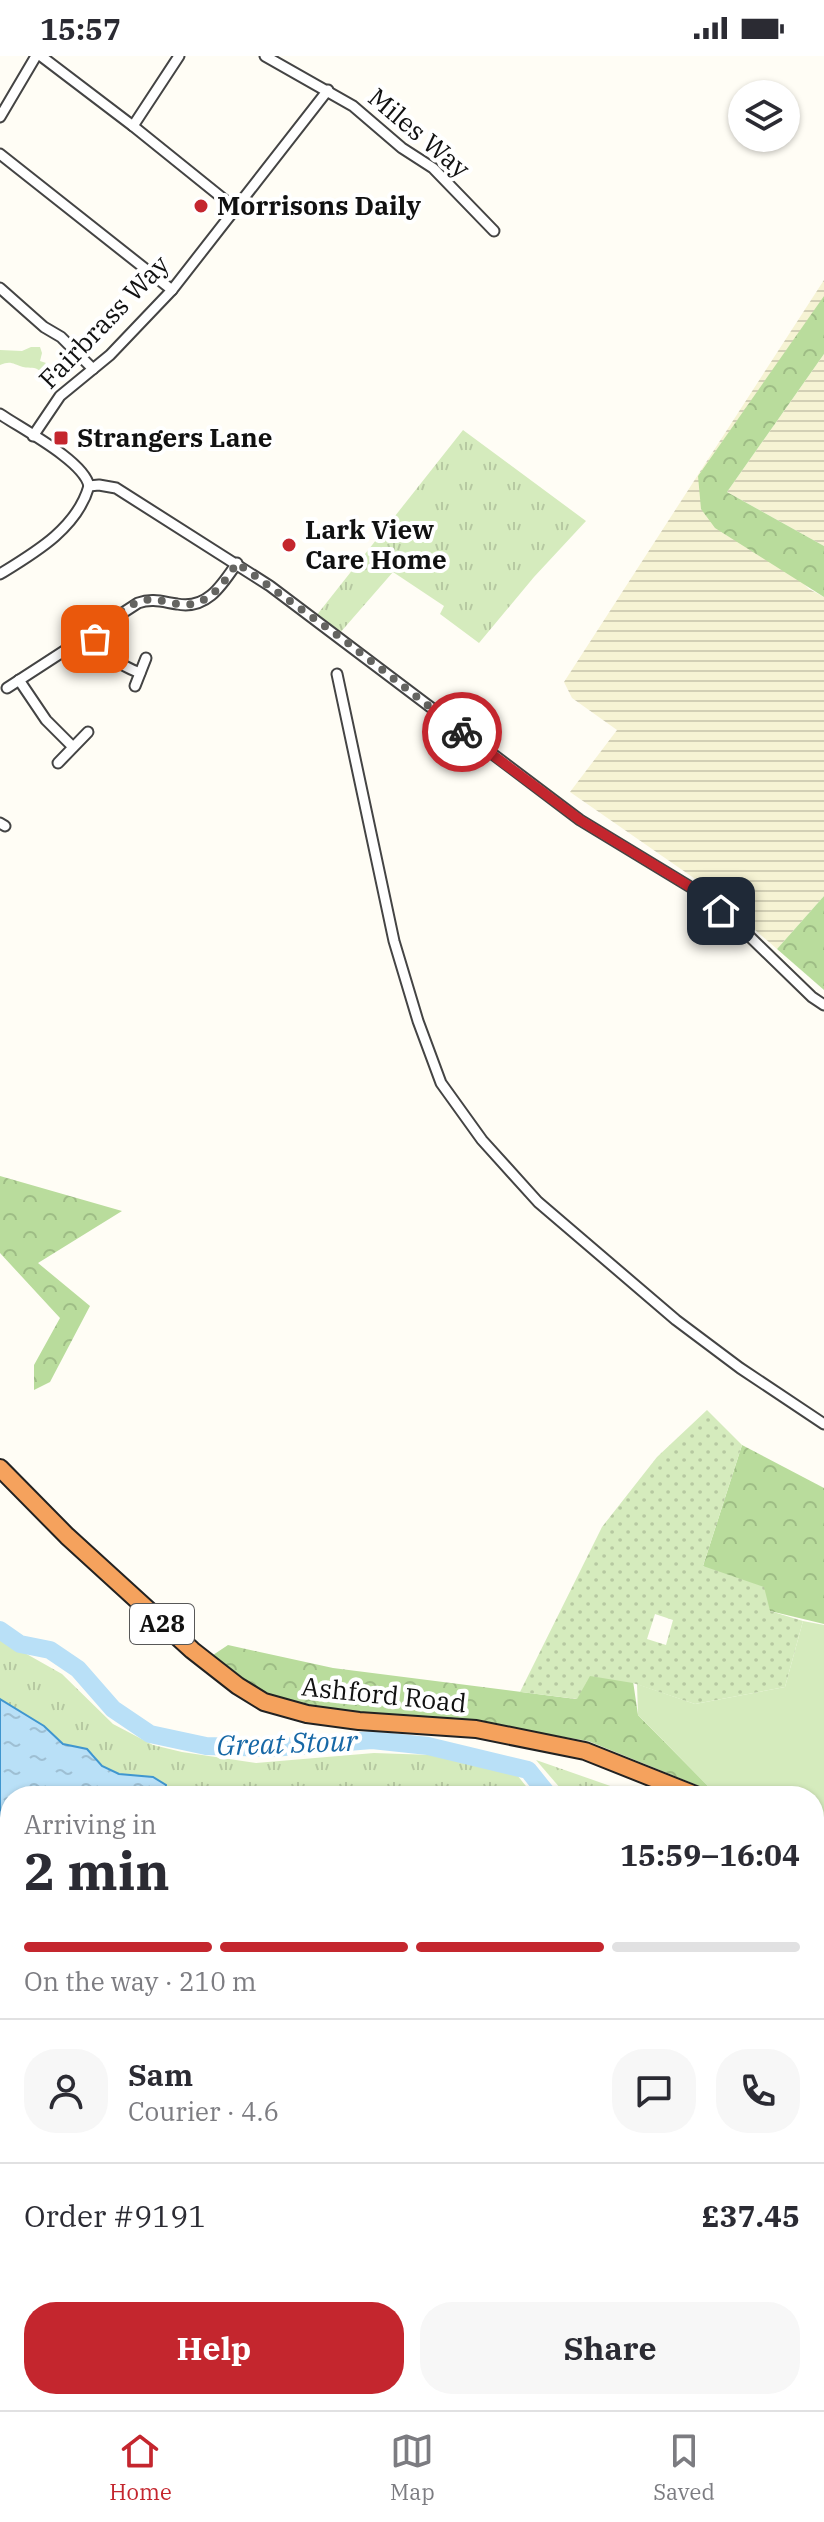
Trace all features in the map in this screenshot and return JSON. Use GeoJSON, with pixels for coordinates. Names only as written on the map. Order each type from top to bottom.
{"type":"FeatureCollection","features":[{"type":"Feature","properties":{"kind":"highway","name":"Ashford Road"},"geometry":{"type":"LineString","coordinates":[[0,1468],[67,1536],[181,1640],[238,1686],[264,1702],[307,1714],[476,1729],[585,1751],[673,1786]]}},
{"type":"Feature","properties":{"kind":"street"},"geometry":{"type":"LineString","coordinates":[[0,117],[39,56],[236,209]]}},
{"type":"Feature","properties":{"kind":"street"},"geometry":{"type":"LineString","coordinates":[[133,126],[179,56]]}},
{"type":"Feature","properties":{"kind":"street","name":"Miles Way"},"geometry":{"type":"LineString","coordinates":[[265,56],[353,106],[402,148],[433,168],[494,231]]}},
{"type":"Feature","properties":{"kind":"street","name":"Fairbrass Way"},"geometry":{"type":"LineString","coordinates":[[33,436],[60,396],[110,355],[172,290],[328,90]]}},
{"type":"Feature","properties":{"kind":"street"},"geometry":{"type":"LineString","coordinates":[[0,154],[172,290]]}},
{"type":"Feature","properties":{"kind":"street"},"geometry":{"type":"LineString","coordinates":[[0,288],[44,327],[61,337],[93,369]]}},
{"type":"Feature","properties":{"kind":"street"},"geometry":{"type":"LineString","coordinates":[[0,414],[75,464],[87,477],[89,486],[85,498],[63,529],[42,547],[0,574]]}},
{"type":"Feature","properties":{"kind":"street"},"geometry":{"type":"LineString","coordinates":[[89,486],[116,488],[237,563],[344,640],[580,820],[697,891],[824,1005]]}},
{"type":"Feature","properties":{"kind":"street"},"geometry":{"type":"LineString","coordinates":[[7,688],[130,607],[147,600],[187,606],[208,599],[237,563]]}},
{"type":"Feature","properties":{"kind":"street"},"geometry":{"type":"LineString","coordinates":[[92,633],[104,653],[117,664],[140,673]]}},
{"type":"Feature","properties":{"kind":"street"},"geometry":{"type":"LineString","coordinates":[[135,686],[146,658]]}},
{"type":"Feature","properties":{"kind":"street"},"geometry":{"type":"LineString","coordinates":[[337,674],[394,941],[441,1083],[482,1140],[538,1202],[676,1320],[740,1368],[824,1424]]}},
{"type":"Feature","properties":{"kind":"street"},"geometry":{"type":"LineString","coordinates":[[19,680],[46,720],[73,747]]}},
{"type":"Feature","properties":{"kind":"street"},"geometry":{"type":"LineString","coordinates":[[58,763],[88,732]]}},
{"type":"Feature","properties":{"kind":"shaded area"},"geometry":{"type":"Polygon","coordinates":[[[824,280],[824,297],[698,476],[809,589],[824,597],[824,896],[777,949],[701,883],[570,792],[617,730],[572,698],[564,682],[824,280]]]}},
{"type":"Feature","properties":{"kind":"shaded area"},"geometry":{"type":"Polygon","coordinates":[[[824,354],[824,546],[727,492],[824,354]]]}},
{"type":"Feature","properties":{"kind":"green space"},"geometry":{"type":"Polygon","coordinates":[[[824,296],[824,354],[727,492],[824,546],[824,597],[715,528],[701,509],[698,476],[824,296]]]}},
{"type":"Feature","properties":{"kind":"green space"},"geometry":{"type":"Polygon","coordinates":[[[40,347],[40,361],[46,363],[40,371],[12,363],[0,365],[0,350],[22,351],[40,347]]]}},
{"type":"Feature","properties":{"kind":"green space"},"geometry":{"type":"Polygon","coordinates":[[[463,430],[586,521],[479,643],[440,614],[444,606],[393,572],[339,634],[316,616],[463,430]]]}},
{"type":"Feature","properties":{"kind":"green space"},"geometry":{"type":"Polygon","coordinates":[[[824,896],[824,990],[777,949],[824,896]]]}},
{"type":"Feature","properties":{"kind":"green space"},"geometry":{"type":"Polygon","coordinates":[[[0,1176],[122,1211],[38,1263],[90,1306],[50,1382],[34,1390],[34,1365],[60,1318],[0,1253],[0,1176]]]}},
{"type":"Feature","properties":{"kind":"green space"},"geometry":{"type":"Polygon","coordinates":[[[707,1410],[742,1445],[703,1566],[764,1587],[770,1611],[803,1621],[785,1687],[695,1704],[633,1683],[590,1676],[577,1699],[520,1692],[602,1527],[657,1457],[707,1410]],[[655,1614],[647,1639],[666,1645],[673,1620],[655,1614]]]}},
{"type":"Feature","properties":{"kind":"green space"},"geometry":{"type":"Polygon","coordinates":[[[742,1445],[824,1488],[824,1624],[770,1611],[703,1566],[742,1445]]]}},
{"type":"Feature","properties":{"kind":"green space"},"geometry":{"type":"Polygon","coordinates":[[[803,1621],[824,1625],[824,1786],[708,1786],[638,1715],[637,1684],[695,1704],[785,1687],[803,1621]]]}},
{"type":"Feature","properties":{"kind":"green space"},"geometry":{"type":"Polygon","coordinates":[[[0,1639],[62,1674],[113,1724],[153,1745],[256,1763],[374,1753],[432,1755],[513,1770],[526,1786],[165,1786],[153,1777],[119,1774],[102,1766],[93,1754],[64,1744],[44,1726],[0,1699],[0,1639]]]}},
{"type":"Feature","properties":{"kind":"green space"},"geometry":{"type":"Polygon","coordinates":[[[228,1645],[333,1668],[576,1699],[589,1674],[633,1681],[638,1715],[708,1786],[699,1786],[588,1741],[475,1722],[343,1713],[280,1699],[255,1687],[213,1655],[228,1645]]]}},
{"type":"Feature","properties":{"kind":"green space"},"geometry":{"type":"Polygon","coordinates":[[[536,1760],[610,1786],[558,1786],[536,1760]]]}},
{"type":"Feature","properties":{"kind":"water"},"geometry":{"type":"Polygon","coordinates":[[[0,1699],[44,1726],[63,1744],[87,1749],[102,1766],[119,1774],[153,1777],[166,1785],[166,1786],[0,1786],[0,1699]]]}},
{"type":"Feature","properties":{"kind":"waterway","name":"Great Stour"},"geometry":{"type":"LineString","coordinates":[[0,1630],[20,1644],[50,1650],[78,1669],[113,1709],[150,1734],[206,1746],[272,1748],[372,1740],[428,1746],[528,1770],[541,1786]]}},
{"type":"Feature","properties":{"kind":"way so far"},"geometry":{"type":"LineString","coordinates":[[95,639],[92,633],[138,603],[155,600],[187,606],[208,599],[237,563],[344,640],[462,732]]}},
{"type":"Feature","properties":{"kind":"place","name":"Morrisons Daily"},"geometry":{"type":"Point","coordinates":[201,206]}},
{"type":"Feature","properties":{"kind":"place","name":"Strangers Lane"},"geometry":{"type":"Point","coordinates":[61,438]}},
{"type":"Feature","properties":{"kind":"place","name":"Lark View Care Home"},"geometry":{"type":"Point","coordinates":[289,545]}},
{"type":"Feature","properties":{"kind":"route"},"geometry":{"type":"LineString","coordinates":[[462,732],[580,820],[697,891],[721,911]]}}]}
